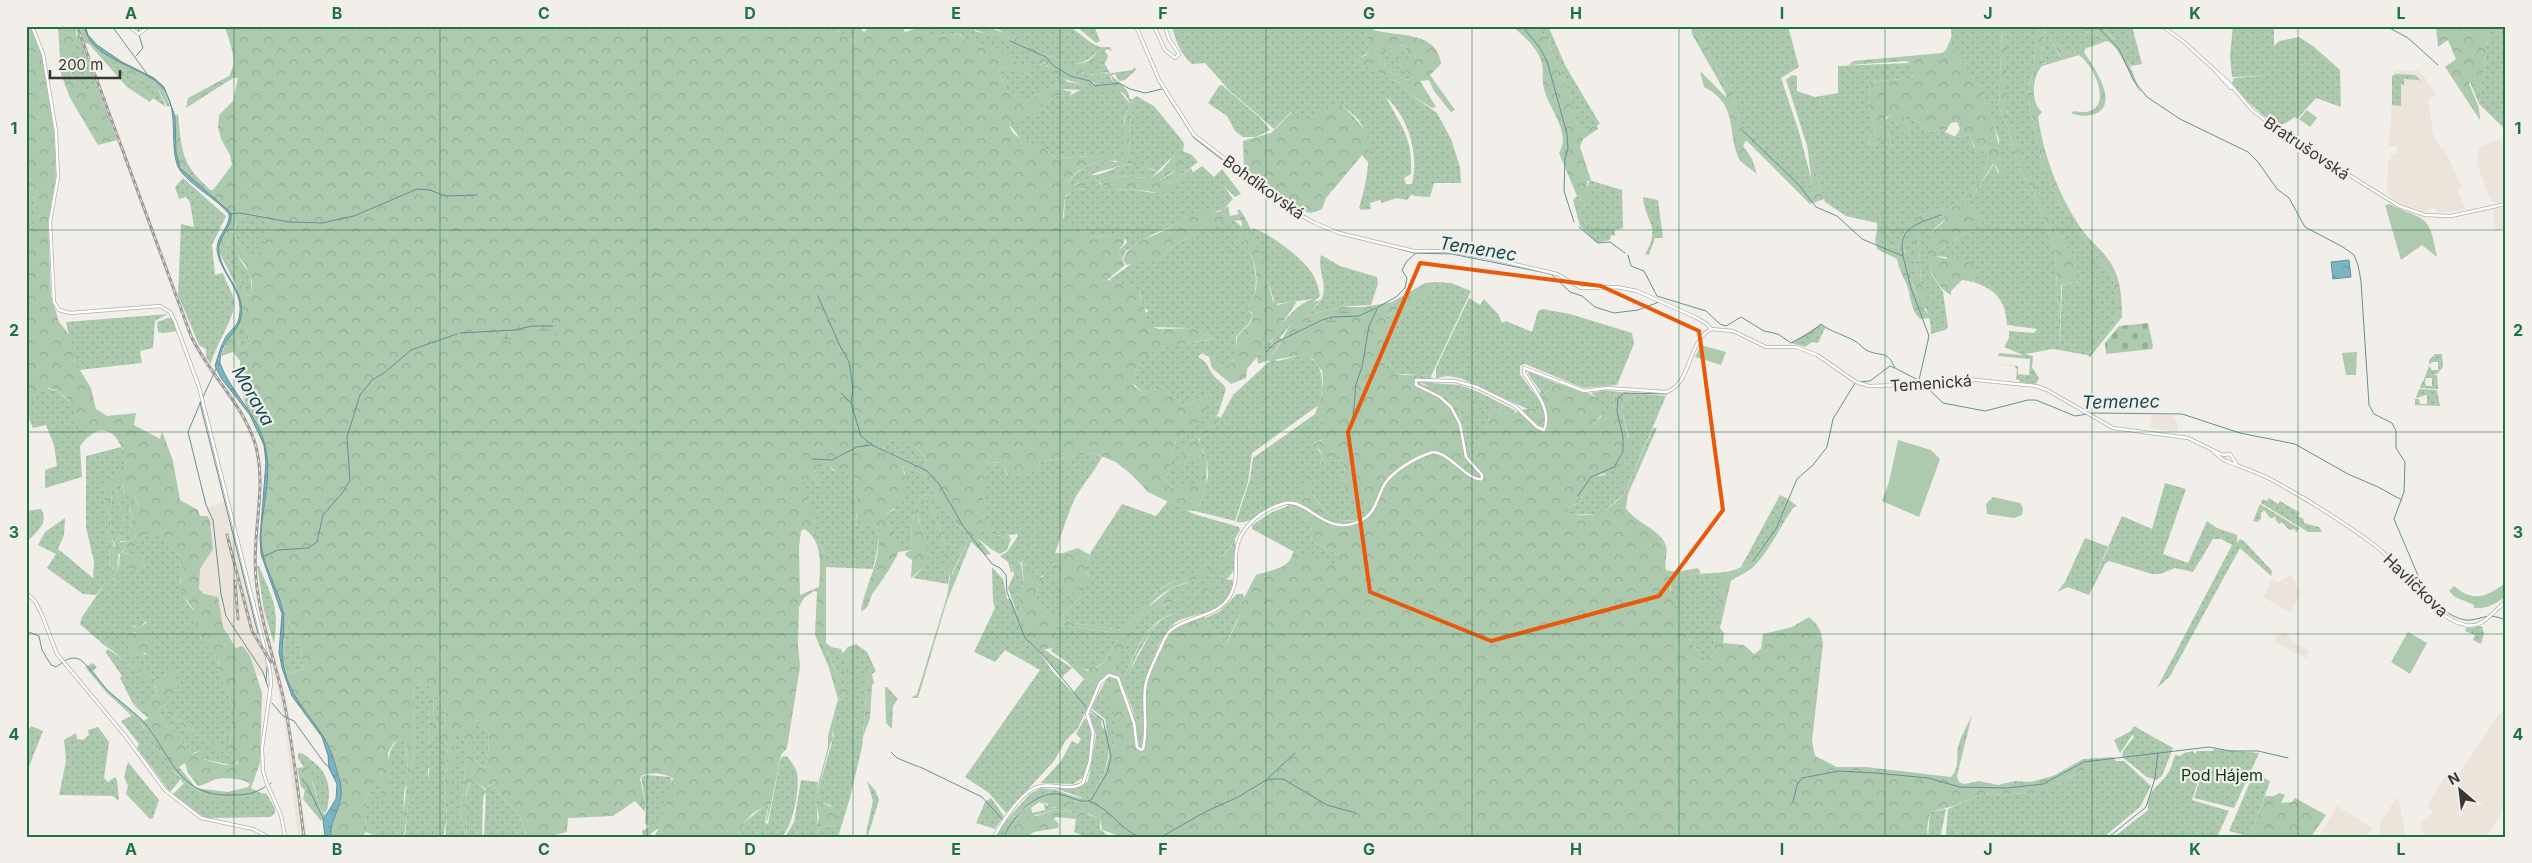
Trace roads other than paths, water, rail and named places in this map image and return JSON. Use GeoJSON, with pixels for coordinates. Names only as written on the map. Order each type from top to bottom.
{"type":"FeatureCollection","features":[{"type":"Feature","properties":{"kind":"street"},"geometry":{"type":"LineString","coordinates":[[32,26],[42,50],[56,132],[58,177],[50,222],[53,248],[52,287],[56,305],[61,312],[70,313],[146,306],[164,307],[170,312],[175,322],[203,403],[271,677],[263,731],[263,766],[267,784],[281,816],[285,837]]}},
{"type":"Feature","properties":{"kind":"street"},"geometry":{"type":"LineString","coordinates":[[128,26],[139,34],[149,26]]}},
{"type":"Feature","properties":{"kind":"street","name":"Bohdíkovská"},"geometry":{"type":"LineString","coordinates":[[1136,26],[1159,80],[1194,135],[1286,205],[1315,223],[1349,236],[1414,251],[1448,251],[1485,257],[1557,274],[1581,288],[1617,287],[1637,291],[1695,317],[1711,329]]}},
{"type":"Feature","properties":{"kind":"street"},"geometry":{"type":"LineString","coordinates":[[1154,26],[1165,50],[1175,58],[1178,54],[1164,26]]}},
{"type":"Feature","properties":{"kind":"street","name":"Bratrušovská"},"geometry":{"type":"LineString","coordinates":[[2162,26],[2184,42],[2212,67],[2252,110],[2301,148],[2399,206],[2431,216],[2451,216],[2506,204]]}},
{"type":"Feature","properties":{"kind":"street"},"geometry":{"type":"LineString","coordinates":[[994,837],[1007,814],[1030,791],[1041,786],[1071,787],[1083,783],[1090,761],[1093,732],[1086,714],[1100,683],[1109,675],[1118,678],[1134,723],[1137,747],[1141,750],[1143,749],[1147,717],[1146,684],[1166,636],[1179,625],[1216,610],[1229,598],[1236,581],[1238,541],[1252,521],[1280,504],[1292,502],[1331,524],[1343,525],[1357,522],[1372,512],[1381,490],[1390,478],[1433,452],[1444,457],[1472,477],[1482,479],[1482,475],[1466,457],[1460,424],[1454,412],[1440,397],[1416,385],[1416,380],[1454,381],[1477,387],[1516,406],[1542,430],[1546,426],[1542,402],[1524,372],[1526,368],[1584,390],[1607,388],[1669,391],[1679,382],[1702,337],[1711,329]]}},
{"type":"Feature","properties":{"kind":"street","name":"Temenická"},"geometry":{"type":"LineString","coordinates":[[1711,329],[1734,331],[1766,347],[1788,345],[1802,349],[1817,355],[1865,385],[1890,386],[1957,378],[2036,386],[2047,390],[2088,416],[2113,428],[2176,435],[2192,439],[2223,456],[2224,460],[2230,460],[2238,466],[2270,479],[2315,506],[2377,548]]}},
{"type":"Feature","properties":{"kind":"street","name":"Temenická"},"geometry":{"type":"LineString","coordinates":[[2223,456],[2229,453],[2230,460]]}},
{"type":"Feature","properties":{"kind":"street","name":"Havlíčkova"},"geometry":{"type":"LineString","coordinates":[[2377,548],[2430,602],[2453,620],[2470,625],[2484,621],[2506,602]]}},
{"type":"Feature","properties":{"kind":"street"},"geometry":{"type":"LineString","coordinates":[[26,594],[35,601],[57,654],[126,737],[162,788],[201,818],[253,830],[268,837]]}},
{"type":"Feature","properties":{"kind":"water"},"geometry":{"type":"Polygon","coordinates":[[[85,26],[88,35],[97,45],[122,62],[154,78],[164,87],[168,98],[165,91],[150,77],[115,60],[94,45],[88,36],[85,26]]]}},
{"type":"Feature","properties":{"kind":"water"},"geometry":{"type":"Polygon","coordinates":[[[170,103],[175,116],[176,152],[180,168],[231,213],[230,223],[220,242],[219,253],[221,261],[237,292],[242,309],[239,323],[222,349],[220,363],[257,424],[265,446],[268,469],[261,540],[262,550],[283,612],[282,654],[287,678],[295,696],[326,741],[340,782],[341,798],[332,823],[331,837],[325,837],[323,820],[336,799],[337,784],[329,768],[328,755],[322,737],[292,696],[282,668],[279,652],[282,614],[261,554],[260,538],[266,462],[264,445],[250,415],[221,378],[215,366],[224,340],[236,326],[240,308],[236,291],[222,266],[217,249],[219,239],[228,223],[229,214],[192,183],[180,170],[175,154],[170,103]]]}},
{"type":"Feature","properties":{"kind":"water"},"geometry":{"type":"Polygon","coordinates":[[[2349,260],[2351,277],[2333,279],[2331,262],[2349,260]]]}},
{"type":"Feature","properties":{"kind":"waterway"},"geometry":{"type":"LineString","coordinates":[[112,26],[150,78]]}},
{"type":"Feature","properties":{"kind":"waterway"},"geometry":{"type":"LineString","coordinates":[[136,56],[143,48],[138,32],[140,26]]}},
{"type":"Feature","properties":{"kind":"waterway"},"geometry":{"type":"LineString","coordinates":[[1522,26],[1540,48],[1547,61],[1567,134],[1568,148],[1565,159],[1564,191],[1574,222]]}},
{"type":"Feature","properties":{"kind":"waterway"},"geometry":{"type":"LineString","coordinates":[[2097,26],[2119,49],[2134,81],[2147,97],[2180,119],[2248,152],[2258,162],[2277,189],[2289,198],[2305,227],[2354,255],[2361,281],[2369,405],[2374,414],[2392,423],[2396,431],[2396,448],[2405,462],[2404,492],[2394,519],[2425,592],[2433,602],[2452,615],[2465,620],[2491,616],[2506,620]]}},
{"type":"Feature","properties":{"kind":"waterway"},"geometry":{"type":"LineString","coordinates":[[2386,26],[2408,38],[2438,65]]}},
{"type":"Feature","properties":{"kind":"waterway"},"geometry":{"type":"LineString","coordinates":[[1010,41],[1046,57],[1054,66],[1070,76],[1090,81],[1095,86],[1119,83],[1130,89],[1145,93],[1162,89]]}},
{"type":"Feature","properties":{"kind":"waterway","name":"Temenec"},"geometry":{"type":"LineString","coordinates":[[1159,83],[1194,138],[1271,197]]}},
{"type":"Feature","properties":{"kind":"waterway"},"geometry":{"type":"LineString","coordinates":[[1743,131],[1798,184],[1816,207],[1837,216],[1862,239],[1903,256],[1911,288],[1929,336],[1919,380]]}},
{"type":"Feature","properties":{"kind":"waterway"},"geometry":{"type":"LineString","coordinates":[[230,214],[240,213],[289,222],[322,223],[354,216],[417,189],[430,190],[445,196],[477,195]]}},
{"type":"Feature","properties":{"kind":"waterway","name":"Temenec"},"geometry":{"type":"LineString","coordinates":[[1286,208],[1311,222],[1336,232],[1390,246]]}},
{"type":"Feature","properties":{"kind":"waterway"},"geometry":{"type":"LineString","coordinates":[[1903,255],[1903,238],[1907,232],[1918,224],[1941,215]]}},
{"type":"Feature","properties":{"kind":"waterway"},"geometry":{"type":"LineString","coordinates":[[1579,227],[1598,243],[1610,242],[1625,253]]}},
{"type":"Feature","properties":{"kind":"waterway","name":"Temenec"},"geometry":{"type":"LineString","coordinates":[[1396,248],[1414,253],[1452,254],[1551,274],[1570,292],[1582,296],[1595,307],[1614,313],[1638,310],[1659,302]]}},
{"type":"Feature","properties":{"kind":"waterway"},"geometry":{"type":"LineString","coordinates":[[1353,418],[1356,384],[1362,367],[1369,326],[1378,307],[1396,297],[1405,288],[1407,278],[1402,270],[1407,261],[1415,254]]}},
{"type":"Feature","properties":{"kind":"waterway","name":"Temenec"},"geometry":{"type":"LineString","coordinates":[[1628,255],[1631,266],[1644,271],[1657,296],[1706,311],[1720,324],[1726,326],[1741,317],[1764,331],[1778,334],[1791,343],[1810,333],[1821,324],[1855,341],[1868,351],[1887,356],[1895,368],[1920,381],[1943,403],[1985,411],[2028,400],[2036,400],[2075,416],[2093,413],[2182,414],[2240,433],[2295,444],[2348,474],[2402,500]]}},
{"type":"Feature","properties":{"kind":"waterway"},"geometry":{"type":"LineString","coordinates":[[818,296],[849,362],[853,388],[851,403],[861,436],[872,445],[927,471],[939,484],[963,526],[992,564],[1000,568],[1006,575],[1007,592],[1025,638],[1042,654],[1086,707]]}},
{"type":"Feature","properties":{"kind":"waterway"},"geometry":{"type":"LineString","coordinates":[[1266,352],[1275,343],[1322,320],[1333,317],[1359,316],[1376,308]]}},
{"type":"Feature","properties":{"kind":"waterway"},"geometry":{"type":"LineString","coordinates":[[460,333],[515,330],[532,326],[553,326]]}},
{"type":"Feature","properties":{"kind":"waterway"},"geometry":{"type":"LineString","coordinates":[[262,557],[278,550],[308,548],[317,542],[323,515],[343,492],[350,480],[347,437],[360,395],[372,380],[384,373],[411,350],[457,334]]}},
{"type":"Feature","properties":{"kind":"waterway"},"geometry":{"type":"LineString","coordinates":[[1859,382],[1870,381],[1890,366],[1894,368]]}},
{"type":"Feature","properties":{"kind":"waterway"},"geometry":{"type":"LineString","coordinates":[[203,397],[216,369]]}},
{"type":"Feature","properties":{"kind":"waterway"},"geometry":{"type":"LineString","coordinates":[[1753,561],[1776,529],[1797,479],[1813,465],[1827,447],[1833,419],[1855,383]]}},
{"type":"Feature","properties":{"kind":"waterway"},"geometry":{"type":"LineString","coordinates":[[841,393],[851,403]]}},
{"type":"Feature","properties":{"kind":"waterway"},"geometry":{"type":"LineString","coordinates":[[1578,496],[1591,477],[1614,467],[1623,452],[1623,436],[1617,412],[1618,398],[1624,393],[1667,394]]}},
{"type":"Feature","properties":{"kind":"waterway"},"geometry":{"type":"LineString","coordinates":[[201,401],[188,432],[206,505],[213,520],[221,594],[226,616],[263,672],[268,687]]}},
{"type":"Feature","properties":{"kind":"waterway"},"geometry":{"type":"LineString","coordinates":[[200,403],[258,634]]}},
{"type":"Feature","properties":{"kind":"waterway"},"geometry":{"type":"LineString","coordinates":[[812,459],[832,460],[857,447],[871,445]]}},
{"type":"Feature","properties":{"kind":"waterway"},"geometry":{"type":"LineString","coordinates":[[26,631],[39,636],[42,650],[51,665],[56,667],[62,663]]}},
{"type":"Feature","properties":{"kind":"waterway"},"geometry":{"type":"LineString","coordinates":[[65,661],[76,658],[86,664],[107,690],[143,721],[180,774],[200,790],[214,794],[241,795],[249,794],[265,787]]}},
{"type":"Feature","properties":{"kind":"waterway"},"geometry":{"type":"LineString","coordinates":[[266,681],[267,667]]}},
{"type":"Feature","properties":{"kind":"waterway"},"geometry":{"type":"LineString","coordinates":[[272,703],[283,716],[294,721],[325,764],[331,768]]}},
{"type":"Feature","properties":{"kind":"waterway"},"geometry":{"type":"LineString","coordinates":[[1004,837],[1018,815],[1040,797],[1048,794],[1061,794],[1078,800],[1091,800],[1107,773],[1111,757],[1103,720],[1090,710]]}},
{"type":"Feature","properties":{"kind":"waterway"},"geometry":{"type":"LineString","coordinates":[[1793,802],[1797,785],[1802,778],[1839,771],[1928,778],[1960,787],[2007,788],[2043,784],[2084,762],[2209,747],[2230,751],[2258,751],[2288,758]]}},
{"type":"Feature","properties":{"kind":"waterway"},"geometry":{"type":"LineString","coordinates":[[891,752],[897,758],[919,767]]}},
{"type":"Feature","properties":{"kind":"waterway"},"geometry":{"type":"LineString","coordinates":[[1268,778],[1295,753]]}},
{"type":"Feature","properties":{"kind":"waterway"},"geometry":{"type":"LineString","coordinates":[[2110,836],[2146,807],[2155,778],[2158,753]]}},
{"type":"Feature","properties":{"kind":"waterway"},"geometry":{"type":"LineString","coordinates":[[920,767],[982,797],[1003,820]]}},
{"type":"Feature","properties":{"kind":"waterway"},"geometry":{"type":"LineString","coordinates":[[302,779],[307,785],[324,820]]}},
{"type":"Feature","properties":{"kind":"waterway"},"geometry":{"type":"LineString","coordinates":[[1161,837],[1205,812],[1238,797],[1268,779],[1283,779],[1327,805],[1356,813]]}},
{"type":"Feature","properties":{"kind":"waterway"},"geometry":{"type":"LineString","coordinates":[[1089,801],[1104,809],[1132,834],[1139,837]]}},
{"type":"Feature","properties":{"kind":"railway"},"geometry":{"type":"LineString","coordinates":[[77,26],[191,336],[198,350],[242,415],[255,443],[260,477],[255,562],[256,579],[264,626],[284,701],[304,837]]}},
{"type":"Feature","properties":{"kind":"railway"},"geometry":{"type":"LineString","coordinates":[[227,535],[252,631],[271,662]]}},
{"type":"Feature","properties":{"kind":"railway"},"geometry":{"type":"LineString","coordinates":[[235,581],[238,619]]}},
{"type":"Feature","properties":{"kind":"water label","name":"Morava"},"geometry":{"type":"Point","coordinates":[253,396]}},
{"type":"Feature","properties":{"kind":"park label","name":"Pod Hájem"},"geometry":{"type":"Point","coordinates":[2222,775]}}]}
